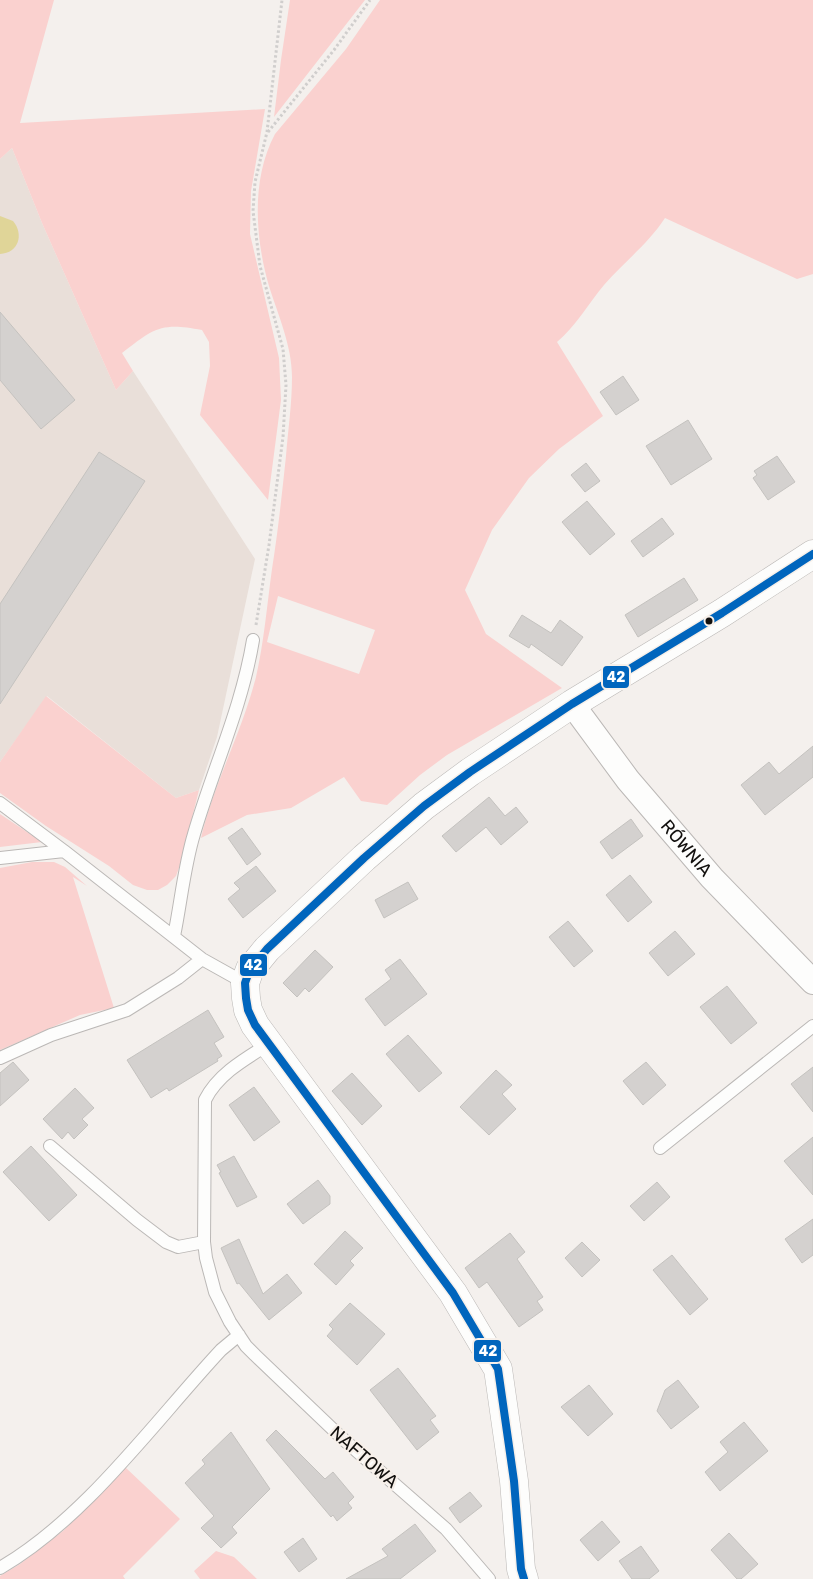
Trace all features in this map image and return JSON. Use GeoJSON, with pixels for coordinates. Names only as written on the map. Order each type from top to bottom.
{"type":"FeatureCollection","features":[{"type":"Feature","properties":{"kind":"street"},"geometry":{"type":"LineString","coordinates":[[524,1579],[521,1569],[514,1482],[498,1369],[453,1293],[255,1025],[248,1010],[246,983],[250,969],[267,949],[364,858],[424,806],[470,772],[572,704],[722,613],[813,554]]}},
{"type":"Feature","properties":{"kind":"street","name":"RÓWNIA"},"geometry":{"type":"LineString","coordinates":[[572,704],[628,780],[712,878],[813,982]]}},
{"type":"Feature","properties":{"kind":"lane"},"geometry":{"type":"LineString","coordinates":[[174,936],[194,836],[238,706],[248,669],[253,640]]}},
{"type":"Feature","properties":{"kind":"lane"},"geometry":{"type":"LineString","coordinates":[[0,803],[202,959],[246,983]]}},
{"type":"Feature","properties":{"kind":"lane"},"geometry":{"type":"LineString","coordinates":[[0,858],[64,852]]}},
{"type":"Feature","properties":{"kind":"lane"},"geometry":{"type":"LineString","coordinates":[[0,1058],[51,1035],[127,1010],[178,978],[202,959]]}},
{"type":"Feature","properties":{"kind":"lane"},"geometry":{"type":"LineString","coordinates":[[660,1148],[813,1026]]}},
{"type":"Feature","properties":{"kind":"lane","name":"NAFTOWA"},"geometry":{"type":"LineString","coordinates":[[268,1044],[222,1076],[211,1087],[205,1100],[204,1242],[215,1292],[221,1306],[239,1335],[255,1355],[308,1407],[446,1529],[489,1579]]}},
{"type":"Feature","properties":{"kind":"lane"},"geometry":{"type":"LineString","coordinates":[[50,1146],[137,1220],[166,1242],[178,1247],[204,1242]]}},
{"type":"Feature","properties":{"kind":"lane"},"geometry":{"type":"LineString","coordinates":[[0,1568],[32,1547],[67,1517],[106,1479],[221,1350],[239,1335]]}},
{"type":"Feature","properties":{"kind":"path"},"geometry":{"type":"LineString","coordinates":[[253,640],[268,554],[280,457],[286,385],[284,349],[260,266],[253,211],[255,182],[267,132],[282,0]]}},
{"type":"Feature","properties":{"kind":"path"},"geometry":{"type":"LineString","coordinates":[[267,132],[334,50],[370,0]]}},
{"type":"Feature","properties":{"kind":"shaded area"},"geometry":{"type":"Polygon","coordinates":[[[0,0],[54,0],[20,123],[265,109],[251,191],[250,234],[279,358],[281,400],[268,500],[200,415],[210,366],[209,342],[202,330],[167,327],[142,338],[122,353],[133,371],[116,390],[42,223],[12,148],[0,159],[0,0]]]}},
{"type":"Feature","properties":{"kind":"shaded area"},"geometry":{"type":"Polygon","coordinates":[[[290,0],[365,0],[274,117],[281,60],[290,0]]]}},
{"type":"Feature","properties":{"kind":"shaded area"},"geometry":{"type":"Polygon","coordinates":[[[380,0],[813,0],[813,274],[797,279],[665,218],[644,244],[604,285],[576,322],[557,342],[603,416],[559,449],[529,478],[492,530],[465,590],[486,634],[562,688],[447,755],[420,775],[387,805],[361,801],[344,777],[291,808],[247,815],[201,838],[213,797],[250,697],[259,664],[278,527],[290,417],[292,377],[290,354],[264,268],[258,229],[259,189],[262,170],[267,151],[275,134],[346,49],[380,0]],[[278,596],[267,642],[359,674],[375,630],[278,596]]]}},
{"type":"Feature","properties":{"kind":"shaded area"},"geometry":{"type":"Polygon","coordinates":[[[12,148],[42,223],[116,390],[133,371],[255,559],[217,737],[199,790],[176,798],[47,696],[0,762],[0,159],[12,148]]]}},
{"type":"Feature","properties":{"kind":"shaded area"},"geometry":{"type":"Polygon","coordinates":[[[0,216],[13,221],[19,237],[12,250],[0,254],[0,216]]]}},
{"type":"Feature","properties":{"kind":"shaded area"},"geometry":{"type":"Polygon","coordinates":[[[46,696],[176,798],[199,790],[181,862],[176,876],[167,885],[158,890],[147,890],[133,885],[109,866],[46,826],[0,793],[0,762],[46,696]]]}},
{"type":"Feature","properties":{"kind":"shaded area"},"geometry":{"type":"Polygon","coordinates":[[[0,814],[42,842],[0,847],[0,814]]]}},
{"type":"Feature","properties":{"kind":"shaded area"},"geometry":{"type":"Polygon","coordinates":[[[32,862],[54,862],[65,867],[87,886],[73,877],[114,1008],[80,1015],[0,1050],[0,868],[32,862]]]}},
{"type":"Feature","properties":{"kind":"shaded area"},"geometry":{"type":"Polygon","coordinates":[[[125,1467],[180,1519],[123,1576],[125,1579],[0,1579],[0,1576],[20,1564],[63,1531],[125,1467]]]}},
{"type":"Feature","properties":{"kind":"shaded area"},"geometry":{"type":"Polygon","coordinates":[[[216,1551],[234,1557],[257,1579],[200,1579],[194,1571],[216,1551]]]}},
{"type":"Feature","properties":{"kind":"building"},"geometry":{"type":"Polygon","coordinates":[[[0,312],[75,400],[41,429],[0,380],[0,312]]]}},
{"type":"Feature","properties":{"kind":"building"},"geometry":{"type":"Polygon","coordinates":[[[623,376],[639,400],[616,415],[600,392],[623,376]]]}},
{"type":"Feature","properties":{"kind":"building"},"geometry":{"type":"Polygon","coordinates":[[[688,420],[712,459],[671,485],[646,446],[688,420]]]}},
{"type":"Feature","properties":{"kind":"building"},"geometry":{"type":"Polygon","coordinates":[[[99,452],[145,481],[0,704],[0,604],[99,452]]]}},
{"type":"Feature","properties":{"kind":"building"},"geometry":{"type":"Polygon","coordinates":[[[777,456],[795,482],[768,500],[753,478],[757,475],[754,471],[777,456]]]}},
{"type":"Feature","properties":{"kind":"building"},"geometry":{"type":"Polygon","coordinates":[[[586,463],[600,481],[585,492],[571,475],[586,463]]]}},
{"type":"Feature","properties":{"kind":"building"},"geometry":{"type":"Polygon","coordinates":[[[587,501],[615,534],[590,555],[562,522],[587,501]]]}},
{"type":"Feature","properties":{"kind":"building"},"geometry":{"type":"Polygon","coordinates":[[[662,518],[674,534],[643,557],[631,541],[662,518]]]}},
{"type":"Feature","properties":{"kind":"building"},"geometry":{"type":"Polygon","coordinates":[[[684,578],[698,600],[638,637],[625,615],[684,578]]]}},
{"type":"Feature","properties":{"kind":"building"},"geometry":{"type":"Polygon","coordinates":[[[522,615],[551,633],[560,620],[583,637],[562,666],[531,644],[529,648],[509,636],[522,615]]]}},
{"type":"Feature","properties":{"kind":"building"},"geometry":{"type":"Polygon","coordinates":[[[813,746],[813,777],[765,815],[741,785],[769,762],[779,774],[813,746]]]}},
{"type":"Feature","properties":{"kind":"building"},"geometry":{"type":"Polygon","coordinates":[[[489,797],[505,816],[516,807],[528,822],[501,845],[486,827],[456,852],[442,836],[489,797]]]}},
{"type":"Feature","properties":{"kind":"building"},"geometry":{"type":"Polygon","coordinates":[[[631,819],[643,836],[612,859],[600,842],[631,819]]]}},
{"type":"Feature","properties":{"kind":"building"},"geometry":{"type":"Polygon","coordinates":[[[242,828],[261,854],[247,865],[228,838],[242,828]]]}},
{"type":"Feature","properties":{"kind":"building"},"geometry":{"type":"Polygon","coordinates":[[[256,866],[276,891],[243,918],[228,899],[240,889],[234,883],[256,866]]]}},
{"type":"Feature","properties":{"kind":"building"},"geometry":{"type":"Polygon","coordinates":[[[630,875],[652,902],[628,922],[606,895],[630,875]]]}},
{"type":"Feature","properties":{"kind":"building"},"geometry":{"type":"Polygon","coordinates":[[[408,882],[418,899],[384,918],[375,900],[408,882]]]}},
{"type":"Feature","properties":{"kind":"building"},"geometry":{"type":"Polygon","coordinates":[[[568,921],[593,951],[574,967],[549,937],[568,921]]]}},
{"type":"Feature","properties":{"kind":"building"},"geometry":{"type":"Polygon","coordinates":[[[675,931],[695,954],[668,976],[649,953],[675,931]]]}},
{"type":"Feature","properties":{"kind":"building"},"geometry":{"type":"Polygon","coordinates":[[[315,950],[333,967],[309,992],[305,988],[297,997],[283,983],[315,950]]]}},
{"type":"Feature","properties":{"kind":"building"},"geometry":{"type":"Polygon","coordinates":[[[400,959],[427,994],[385,1026],[365,999],[391,979],[385,970],[400,959]]]}},
{"type":"Feature","properties":{"kind":"building"},"geometry":{"type":"Polygon","coordinates":[[[727,986],[757,1023],[731,1044],[700,1007],[727,986]]]}},
{"type":"Feature","properties":{"kind":"building"},"geometry":{"type":"Polygon","coordinates":[[[208,1010],[224,1037],[214,1043],[222,1056],[217,1059],[218,1061],[169,1091],[167,1088],[151,1098],[127,1060],[208,1010]]]}},
{"type":"Feature","properties":{"kind":"building"},"geometry":{"type":"Polygon","coordinates":[[[408,1035],[442,1073],[419,1092],[386,1054],[408,1035]]]}},
{"type":"Feature","properties":{"kind":"building"},"geometry":{"type":"Polygon","coordinates":[[[13,1062],[29,1080],[0,1106],[0,1073],[13,1062]]]}},
{"type":"Feature","properties":{"kind":"building"},"geometry":{"type":"Polygon","coordinates":[[[646,1062],[666,1085],[643,1105],[623,1081],[646,1062]]]}},
{"type":"Feature","properties":{"kind":"building"},"geometry":{"type":"Polygon","coordinates":[[[813,1067],[813,1112],[791,1084],[813,1067]]]}},
{"type":"Feature","properties":{"kind":"building"},"geometry":{"type":"Polygon","coordinates":[[[496,1070],[512,1085],[502,1094],[516,1109],[489,1135],[460,1107],[496,1070]]]}},
{"type":"Feature","properties":{"kind":"building"},"geometry":{"type":"Polygon","coordinates":[[[352,1073],[382,1106],[362,1125],[332,1091],[352,1073]]]}},
{"type":"Feature","properties":{"kind":"building"},"geometry":{"type":"Polygon","coordinates":[[[254,1087],[280,1122],[254,1141],[229,1105],[254,1087]]]}},
{"type":"Feature","properties":{"kind":"building"},"geometry":{"type":"Polygon","coordinates":[[[75,1088],[94,1108],[82,1119],[88,1125],[74,1139],[68,1132],[62,1139],[43,1119],[75,1088]]]}},
{"type":"Feature","properties":{"kind":"building"},"geometry":{"type":"Polygon","coordinates":[[[813,1137],[813,1195],[784,1161],[813,1137]]]}},
{"type":"Feature","properties":{"kind":"building"},"geometry":{"type":"Polygon","coordinates":[[[31,1146],[77,1195],[49,1221],[3,1172],[31,1146]]]}},
{"type":"Feature","properties":{"kind":"building"},"geometry":{"type":"Polygon","coordinates":[[[234,1156],[257,1197],[237,1207],[219,1173],[221,1172],[217,1165],[234,1156]]]}},
{"type":"Feature","properties":{"kind":"building"},"geometry":{"type":"Polygon","coordinates":[[[318,1180],[330,1196],[330,1204],[303,1224],[287,1204],[318,1180]]]}},
{"type":"Feature","properties":{"kind":"building"},"geometry":{"type":"Polygon","coordinates":[[[657,1182],[670,1197],[644,1221],[630,1206],[657,1182]]]}},
{"type":"Feature","properties":{"kind":"building"},"geometry":{"type":"Polygon","coordinates":[[[813,1219],[813,1255],[802,1263],[785,1239],[813,1219]]]}},
{"type":"Feature","properties":{"kind":"building"},"geometry":{"type":"Polygon","coordinates":[[[345,1231],[363,1248],[350,1261],[354,1265],[336,1285],[314,1264],[345,1231]]]}},
{"type":"Feature","properties":{"kind":"building"},"geometry":{"type":"Polygon","coordinates":[[[510,1233],[525,1252],[517,1259],[543,1297],[537,1301],[543,1310],[519,1327],[487,1282],[479,1288],[465,1268],[510,1233]]]}},
{"type":"Feature","properties":{"kind":"building"},"geometry":{"type":"Polygon","coordinates":[[[239,1239],[263,1294],[287,1274],[302,1293],[269,1320],[239,1283],[237,1284],[221,1248],[239,1239]]]}},
{"type":"Feature","properties":{"kind":"building"},"geometry":{"type":"Polygon","coordinates":[[[582,1242],[600,1260],[582,1277],[565,1258],[582,1242]]]}},
{"type":"Feature","properties":{"kind":"building"},"geometry":{"type":"Polygon","coordinates":[[[672,1255],[708,1299],[690,1315],[653,1270],[672,1255]]]}},
{"type":"Feature","properties":{"kind":"building"},"geometry":{"type":"Polygon","coordinates":[[[350,1303],[385,1334],[357,1365],[327,1336],[333,1329],[329,1325],[350,1303]]]}},
{"type":"Feature","properties":{"kind":"building"},"geometry":{"type":"Polygon","coordinates":[[[398,1368],[436,1416],[430,1420],[439,1432],[417,1450],[370,1390],[398,1368]]]}},
{"type":"Feature","properties":{"kind":"building"},"geometry":{"type":"Polygon","coordinates":[[[678,1380],[699,1407],[671,1429],[657,1411],[665,1390],[678,1380]]]}},
{"type":"Feature","properties":{"kind":"building"},"geometry":{"type":"Polygon","coordinates":[[[589,1385],[613,1414],[588,1436],[561,1407],[589,1385]]]}},
{"type":"Feature","properties":{"kind":"building"},"geometry":{"type":"Polygon","coordinates":[[[744,1422],[768,1451],[720,1491],[705,1472],[728,1452],[720,1442],[744,1422]]]}},
{"type":"Feature","properties":{"kind":"building"},"geometry":{"type":"Polygon","coordinates":[[[276,1430],[325,1479],[333,1472],[354,1497],[348,1503],[352,1508],[337,1521],[333,1515],[331,1517],[266,1440],[276,1430]]]}},
{"type":"Feature","properties":{"kind":"building"},"geometry":{"type":"Polygon","coordinates":[[[231,1432],[270,1489],[232,1527],[237,1533],[221,1548],[201,1528],[214,1516],[185,1483],[205,1464],[202,1460],[231,1432]]]}},
{"type":"Feature","properties":{"kind":"building"},"geometry":{"type":"Polygon","coordinates":[[[470,1492],[482,1506],[460,1523],[449,1508],[470,1492]]]}},
{"type":"Feature","properties":{"kind":"building"},"geometry":{"type":"Polygon","coordinates":[[[602,1521],[620,1542],[598,1561],[580,1540],[602,1521]]]}},
{"type":"Feature","properties":{"kind":"building"},"geometry":{"type":"Polygon","coordinates":[[[415,1524],[436,1551],[400,1579],[346,1579],[388,1556],[382,1549],[415,1524]]]}},
{"type":"Feature","properties":{"kind":"building"},"geometry":{"type":"Polygon","coordinates":[[[729,1533],[758,1564],[741,1579],[737,1579],[711,1550],[729,1533]]]}},
{"type":"Feature","properties":{"kind":"building"},"geometry":{"type":"Polygon","coordinates":[[[303,1538],[317,1559],[299,1572],[284,1552],[303,1538]]]}},
{"type":"Feature","properties":{"kind":"building"},"geometry":{"type":"Polygon","coordinates":[[[641,1546],[659,1571],[649,1579],[632,1579],[619,1561],[641,1546]]]}},
{"type":"Feature","properties":{"kind":"transit line","name":"42"},"geometry":{"type":"LineString","coordinates":[[524,1579],[521,1569],[514,1481],[498,1369],[453,1293],[255,1025],[248,1010],[245,983],[250,969],[267,949],[364,858],[424,806],[470,772],[572,704],[722,613],[813,554]]}}]}
